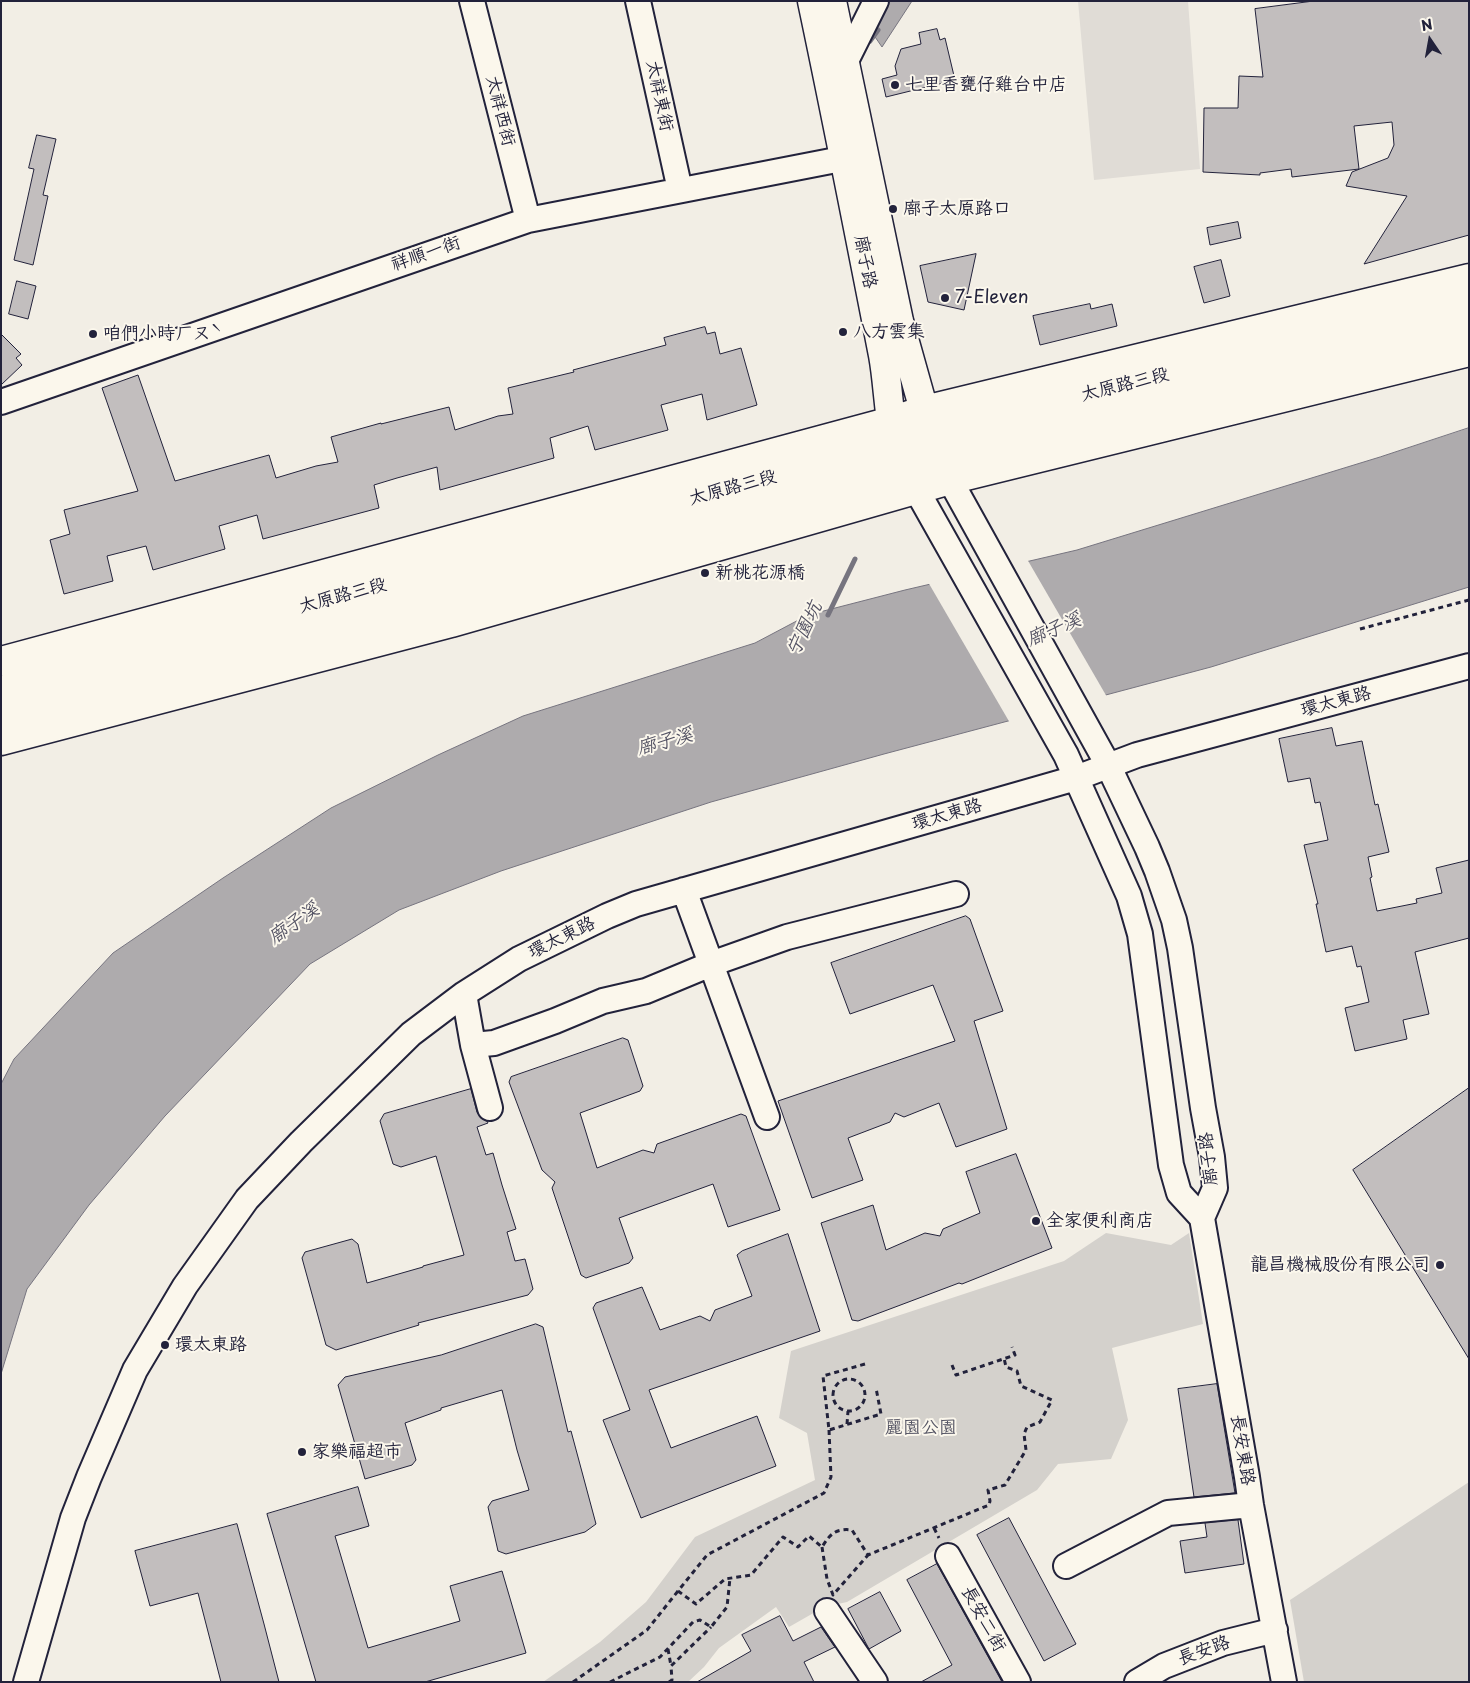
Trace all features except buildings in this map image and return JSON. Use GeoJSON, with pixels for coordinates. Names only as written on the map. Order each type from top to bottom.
{"type":"FeatureCollection","features":[{"type":"Feature","properties":{"kind":"main road","name":"廍子路"},"geometry":{"type":"LineString","coordinates":[[812,1],[835,65],[855,156],[899,321],[927,421],[944,469]]}},
{"type":"Feature","properties":{"kind":"main road","name":"廍子路"},"geometry":{"type":"LineString","coordinates":[[832,1],[835,65]]}},
{"type":"Feature","properties":{"kind":"main road","name":"廍子路"},"geometry":{"type":"LineString","coordinates":[[855,156],[893,432],[911,479]]}},
{"type":"Feature","properties":{"kind":"main road","name":"太原路三段"},"geometry":{"type":"LineString","coordinates":[[1,690],[927,421],[1469,278]]}},
{"type":"Feature","properties":{"kind":"main road","name":"太原路三段"},"geometry":{"type":"LineString","coordinates":[[927,421],[1469,301]]}},
{"type":"Feature","properties":{"kind":"main road","name":"太原路三段"},"geometry":{"type":"LineString","coordinates":[[1,741],[451,623],[944,469],[1469,326]]}},
{"type":"Feature","properties":{"kind":"main road","name":"太原路三段"},"geometry":{"type":"LineString","coordinates":[[944,469],[1469,352]]}},
{"type":"Feature","properties":{"kind":"main road","name":"太原路三段"},"geometry":{"type":"LineString","coordinates":[[1,662],[893,432]]}},
{"type":"Feature","properties":{"kind":"main road","name":"太原路三段"},"geometry":{"type":"LineString","coordinates":[[1,713],[394,610],[911,479]]}},
{"type":"Feature","properties":{"kind":"street","name":"太祥西街"},"geometry":{"type":"LineString","coordinates":[[472,1],[528,220]]}},
{"type":"Feature","properties":{"kind":"street","name":"太祥東街"},"geometry":{"type":"LineString","coordinates":[[638,1],[680,190]]}},
{"type":"Feature","properties":{"kind":"street"},"geometry":{"type":"LineString","coordinates":[[835,65],[876,1]]}},
{"type":"Feature","properties":{"kind":"street","name":"祥順一街"},"geometry":{"type":"LineString","coordinates":[[1,402],[528,220],[855,156]]}},
{"type":"Feature","properties":{"kind":"street","name":"廍子路"},"geometry":{"type":"LineString","coordinates":[[911,479],[1066,755],[1129,896],[1140,934],[1171,1165],[1179,1193],[1202,1218],[1215,1188],[1212,1157],[1180,948],[1174,920],[1157,870],[1103,756],[944,469]]}},
{"type":"Feature","properties":{"kind":"street","name":"環太東路"},"geometry":{"type":"LineString","coordinates":[[26,1682],[63,1548],[89,1477],[135,1370],[149,1343],[185,1286],[247,1199],[300,1142],[412,1034],[464,994],[519,959],[636,904],[1076,778],[1103,756],[1136,755],[1469,666]]}},
{"type":"Feature","properties":{"kind":"street"},"geometry":{"type":"LineString","coordinates":[[684,890],[767,1118]]}},
{"type":"Feature","properties":{"kind":"street"},"geometry":{"type":"LineString","coordinates":[[473,1045],[494,1043],[603,1001],[646,991],[711,964],[810,929],[956,894]]}},
{"type":"Feature","properties":{"kind":"street"},"geometry":{"type":"LineString","coordinates":[[464,994],[473,1045],[490,1108]]}},
{"type":"Feature","properties":{"kind":"street","name":"長安東路"},"geometry":{"type":"LineString","coordinates":[[1202,1218],[1251,1505],[1284,1682]]}},
{"type":"Feature","properties":{"kind":"street"},"geometry":{"type":"LineString","coordinates":[[1066,1566],[1168,1513],[1251,1505]]}},
{"type":"Feature","properties":{"kind":"street","name":"長安二街"},"geometry":{"type":"LineString","coordinates":[[948,1556],[1018,1682]]}},
{"type":"Feature","properties":{"kind":"street"},"geometry":{"type":"LineString","coordinates":[[827,1611],[875,1682]]}},
{"type":"Feature","properties":{"kind":"street","name":"長安路"},"geometry":{"type":"LineString","coordinates":[[1137,1682],[1164,1666],[1223,1643],[1275,1630]]}},
{"type":"Feature","properties":{"kind":"path"},"geometry":{"type":"LineString","coordinates":[[1360,628],[1469,600]]}},
{"type":"Feature","properties":{"kind":"path"},"geometry":{"type":"LineString","coordinates":[[952,1365],[956,1375],[1014,1355],[1012,1347]]}},
{"type":"Feature","properties":{"kind":"path"},"geometry":{"type":"LineString","coordinates":[[678,1591],[696,1604],[725,1579],[751,1575],[783,1537],[798,1547],[809,1536],[822,1547],[827,1580],[834,1595],[868,1555],[989,1505],[988,1490],[1005,1485],[1026,1450],[1024,1434],[1026,1426],[1040,1422],[1052,1400],[1021,1386],[1017,1371],[1006,1367],[1004,1358]]}},
{"type":"Feature","properties":{"kind":"path"},"geometry":{"type":"LineString","coordinates":[[573,1682],[647,1630],[707,1555],[824,1493],[831,1477],[823,1376],[865,1364]]}},
{"type":"Feature","properties":{"kind":"path"},"geometry":{"type":"LineString","coordinates":[[850,1379],[860,1383],[865,1397],[861,1406],[856,1410],[848,1411],[837,1406],[833,1396],[836,1386],[840,1382],[850,1379]]}},
{"type":"Feature","properties":{"kind":"path"},"geometry":{"type":"LineString","coordinates":[[828,1430],[881,1414],[876,1388]]}},
{"type":"Feature","properties":{"kind":"path"},"geometry":{"type":"LineString","coordinates":[[847,1424],[848,1411]]}},
{"type":"Feature","properties":{"kind":"path"},"geometry":{"type":"LineString","coordinates":[[822,1547],[831,1534],[838,1530],[852,1530],[868,1555]]}},
{"type":"Feature","properties":{"kind":"path"},"geometry":{"type":"LineString","coordinates":[[671,1666],[711,1627],[727,1607],[730,1578]]}},
{"type":"Feature","properties":{"kind":"path"},"geometry":{"type":"LineString","coordinates":[[610,1682],[660,1657],[693,1622],[700,1620],[711,1627]]}},
{"type":"Feature","properties":{"kind":"path"},"geometry":{"type":"LineString","coordinates":[[668,1648],[672,1680],[669,1682]]}},
{"type":"Feature","properties":{"kind":"shaded area"},"geometry":{"type":"Polygon","coordinates":[[[1078,1],[1188,1],[1200,169],[1094,180],[1078,1]]]}},
{"type":"Feature","properties":{"kind":"green space","name":"麗園公園"},"geometry":{"type":"Polygon","coordinates":[[[1106,1233],[1171,1245],[1189,1233],[1203,1324],[1112,1348],[1128,1420],[1111,1459],[1058,1464],[1037,1490],[847,1602],[824,1607],[789,1627],[776,1607],[719,1648],[704,1667],[688,1682],[543,1682],[600,1642],[646,1602],[695,1537],[815,1480],[807,1433],[779,1418],[791,1351],[1064,1261],[1106,1233]]]}},
{"type":"Feature","properties":{"kind":"green space"},"geometry":{"type":"Polygon","coordinates":[[[1469,1482],[1469,1682],[1304,1682],[1290,1600],[1469,1482]]]}},
{"type":"Feature","properties":{"kind":"water"},"geometry":{"type":"Polygon","coordinates":[[[889,1],[912,1],[882,47],[871,31],[889,1]]]}},
{"type":"Feature","properties":{"kind":"water","name":"廍子溪"},"geometry":{"type":"Polygon","coordinates":[[[1469,428],[1469,587],[1211,667],[711,802],[501,871],[399,910],[310,964],[165,1116],[89,1205],[27,1289],[1,1374],[1,1084],[14,1059],[113,953],[223,878],[331,808],[438,755],[523,716],[755,643],[808,615],[905,590],[1077,550],[1469,428]]]}},
{"type":"Feature","properties":{"kind":"pier"},"geometry":{"type":"Polygon","coordinates":[[[1027,559],[1107,697],[1010,723],[928,582],[1027,559]]]}},
{"type":"Feature","properties":{"kind":"waterway","name":"宁園坑"},"geometry":{"type":"LineString","coordinates":[[870,41],[878,30]]}},
{"type":"Feature","properties":{"kind":"waterway","name":"宁園坑"},"geometry":{"type":"LineString","coordinates":[[828,615],[855,559]]}},
{"type":"Feature","properties":{"kind":"place","name":"七里香甕仔雞台中店"},"geometry":{"type":"Point","coordinates":[895,85]}},
{"type":"Feature","properties":{"kind":"place","name":"廍子太原路口"},"geometry":{"type":"Point","coordinates":[893,209]}},
{"type":"Feature","properties":{"kind":"place","name":"7-Eleven"},"geometry":{"type":"Point","coordinates":[945,298]}},
{"type":"Feature","properties":{"kind":"place","name":"八方雲集"},"geometry":{"type":"Point","coordinates":[843,332]}},
{"type":"Feature","properties":{"kind":"place","name":"咱們小時ㄏㄡˋ"},"geometry":{"type":"Point","coordinates":[93,334]}},
{"type":"Feature","properties":{"kind":"place","name":"新桃花源橋"},"geometry":{"type":"Point","coordinates":[705,573]}},
{"type":"Feature","properties":{"kind":"place","name":"全家便利商店"},"geometry":{"type":"Point","coordinates":[1036,1221]}},
{"type":"Feature","properties":{"kind":"place","name":"龍昌機械股份有限公司"},"geometry":{"type":"Point","coordinates":[1440,1265]}},
{"type":"Feature","properties":{"kind":"place","name":"環太東路"},"geometry":{"type":"Point","coordinates":[165,1345]}},
{"type":"Feature","properties":{"kind":"place","name":"家樂福超市"},"geometry":{"type":"Point","coordinates":[302,1452]}}]}
